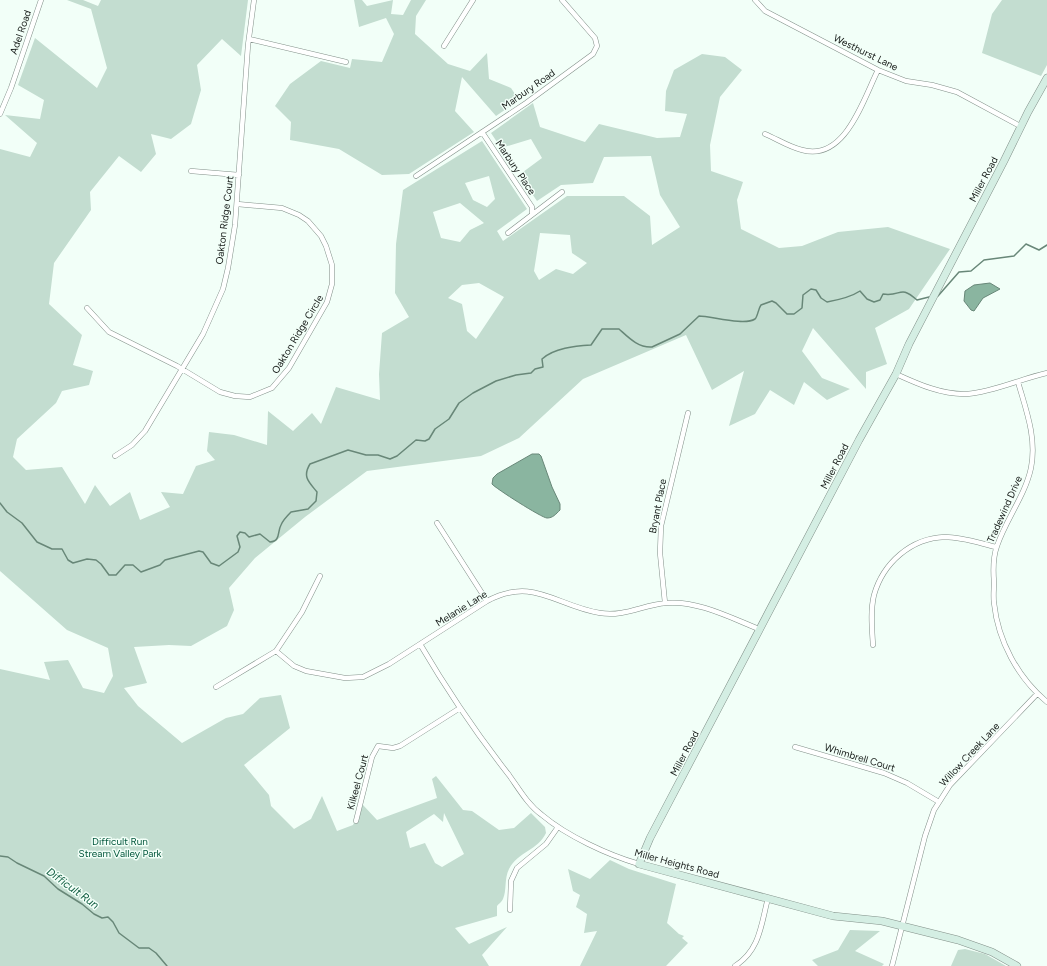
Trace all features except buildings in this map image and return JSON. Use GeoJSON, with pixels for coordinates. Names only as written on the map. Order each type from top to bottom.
{"type":"FeatureCollection","features":[{"type":"Feature","properties":{"kind":"street","name":"Adel Road"},"geometry":{"type":"LineString","coordinates":[[0,114],[11,88],[41,0]]}},
{"type":"Feature","properties":{"kind":"street","name":"Oakton Ridge Court"},"geometry":{"type":"LineString","coordinates":[[115,456],[132,445],[141,436],[210,320],[223,289],[232,246],[237,204],[249,39],[254,0]]}},
{"type":"Feature","properties":{"kind":"street"},"geometry":{"type":"LineString","coordinates":[[444,46],[473,0]]}},
{"type":"Feature","properties":{"kind":"street","name":"Marbury Road"},"geometry":{"type":"LineString","coordinates":[[416,176],[482,132],[596,51],[595,38],[562,0]]}},
{"type":"Feature","properties":{"kind":"street","name":"Westhurst Lane"},"geometry":{"type":"LineString","coordinates":[[755,0],[762,9],[777,18],[878,70],[906,81],[938,86],[957,92],[1020,126]]}},
{"type":"Feature","properties":{"kind":"street"},"geometry":{"type":"LineString","coordinates":[[249,39],[346,62]]}},
{"type":"Feature","properties":{"kind":"street"},"geometry":{"type":"LineString","coordinates":[[765,134],[802,150],[816,151],[830,148],[845,134],[878,70]]}},
{"type":"Feature","properties":{"kind":"street","name":"Miller Road"},"geometry":{"type":"LineString","coordinates":[[640,864],[650,838],[859,440],[896,374],[909,344],[1004,161],[1020,126],[1047,78]]}},
{"type":"Feature","properties":{"kind":"street","name":"Marbury Place"},"geometry":{"type":"LineString","coordinates":[[482,132],[532,207],[532,213]]}},
{"type":"Feature","properties":{"kind":"street"},"geometry":{"type":"LineString","coordinates":[[190,172],[239,175]]}},
{"type":"Feature","properties":{"kind":"street","name":"Marbury Place"},"geometry":{"type":"LineString","coordinates":[[508,233],[532,213],[562,192]]}},
{"type":"Feature","properties":{"kind":"street","name":"Oakton Ridge Circle"},"geometry":{"type":"LineString","coordinates":[[87,308],[109,332],[182,369],[227,395],[250,396],[265,392],[278,382],[285,374],[322,312],[330,294],[333,276],[329,254],[321,236],[311,224],[299,215],[282,208],[237,204]]}},
{"type":"Feature","properties":{"kind":"street"},"geometry":{"type":"LineString","coordinates":[[896,374],[917,384],[948,393],[967,394],[992,389],[1047,373]]}},
{"type":"Feature","properties":{"kind":"street","name":"Tradewind Drive"},"geometry":{"type":"LineString","coordinates":[[1018,382],[1032,435],[1031,463],[1026,483],[996,548],[993,570],[994,603],[1004,645],[1023,676],[1037,694],[1047,702]]}},
{"type":"Feature","properties":{"kind":"street","name":"Bryant Place"},"geometry":{"type":"LineString","coordinates":[[665,603],[660,553],[661,526],[688,413]]}},
{"type":"Feature","properties":{"kind":"street"},"geometry":{"type":"LineString","coordinates":[[437,522],[487,601]]}},
{"type":"Feature","properties":{"kind":"street"},"geometry":{"type":"LineString","coordinates":[[873,645],[873,596],[886,569],[903,551],[923,542],[946,537],[969,540],[996,548]]}},
{"type":"Feature","properties":{"kind":"street"},"geometry":{"type":"LineString","coordinates":[[216,687],[276,651],[302,612],[320,576]]}},
{"type":"Feature","properties":{"kind":"street","name":"Melanie Lane"},"geometry":{"type":"LineString","coordinates":[[276,651],[290,663],[303,670],[354,678],[370,674],[487,601],[503,594],[524,590],[540,593],[589,611],[613,614],[632,612],[665,603],[691,605],[759,630]]}},
{"type":"Feature","properties":{"kind":"street","name":"Miller Heights Road"},"geometry":{"type":"LineString","coordinates":[[420,644],[486,747],[534,807],[558,827],[620,857],[640,864],[843,918],[882,921],[902,926],[986,949],[1017,966]]}},
{"type":"Feature","properties":{"kind":"street","name":"Willow Creek Lane"},"geometry":{"type":"LineString","coordinates":[[892,966],[925,836],[939,802],[950,786],[1037,694]]}},
{"type":"Feature","properties":{"kind":"street","name":"Kilkeel Court"},"geometry":{"type":"LineString","coordinates":[[356,821],[372,757],[378,746],[393,748],[400,746],[460,708]]}},
{"type":"Feature","properties":{"kind":"street","name":"Whimbrell Court"},"geometry":{"type":"LineString","coordinates":[[795,747],[884,773],[903,781],[939,802]]}},
{"type":"Feature","properties":{"kind":"street"},"geometry":{"type":"LineString","coordinates":[[510,910],[510,891],[513,874],[522,863],[546,844],[558,827]]}},
{"type":"Feature","properties":{"kind":"street"},"geometry":{"type":"LineString","coordinates":[[735,966],[747,957],[755,946],[768,898]]}},
{"type":"Feature","properties":{"kind":"green space","name":"Difficult Run Stream Valley Park"},"geometry":{"type":"Polygon","coordinates":[[[67,0],[83,0],[98,6],[101,0],[248,0],[241,56],[222,39],[197,65],[201,90],[191,124],[171,139],[151,134],[156,154],[141,172],[119,156],[90,192],[91,210],[54,263],[49,304],[82,335],[73,365],[93,371],[89,385],[62,391],[56,403],[17,439],[13,457],[26,470],[62,467],[85,504],[95,485],[110,506],[130,492],[140,520],[170,507],[161,492],[183,494],[196,466],[215,460],[207,451],[209,432],[234,435],[267,445],[268,411],[293,431],[312,413],[321,424],[336,387],[380,400],[379,374],[382,333],[409,317],[395,293],[396,244],[403,190],[482,141],[527,209],[497,231],[503,241],[567,196],[624,196],[650,216],[652,245],[680,227],[660,195],[651,156],[604,157],[593,183],[561,185],[537,201],[519,175],[542,158],[531,139],[501,148],[491,133],[533,103],[540,127],[585,142],[599,124],[657,138],[680,137],[687,114],[665,111],[666,91],[674,70],[702,54],[725,57],[742,70],[720,97],[710,145],[711,171],[743,182],[737,200],[741,229],[779,248],[802,246],[838,232],[888,227],[950,249],[909,309],[875,328],[887,364],[866,372],[866,389],[813,328],[802,351],[822,378],[850,389],[827,400],[804,382],[794,405],[770,390],[755,414],[729,426],[744,371],[712,390],[686,335],[583,379],[519,438],[481,456],[367,471],[305,517],[255,558],[229,588],[234,610],[227,626],[191,646],[169,645],[134,647],[147,683],[124,688],[138,706],[182,743],[226,718],[243,714],[260,698],[281,695],[290,728],[244,765],[269,795],[271,806],[294,829],[311,819],[322,796],[337,831],[353,825],[363,805],[377,820],[437,798],[432,779],[436,776],[463,810],[472,811],[499,830],[514,828],[531,813],[545,827],[546,833],[538,843],[517,859],[509,869],[504,896],[497,906],[497,916],[455,928],[469,944],[507,927],[482,955],[489,966],[0,966],[0,669],[50,680],[44,662],[68,660],[83,688],[104,693],[113,676],[108,648],[67,630],[0,571],[0,149],[30,157],[37,143],[5,115],[40,119],[44,100],[18,85],[35,38],[97,88],[107,68],[91,9],[67,0]],[[489,176],[465,183],[473,200],[487,207],[495,199],[489,176]],[[460,203],[433,212],[441,238],[460,242],[470,230],[484,223],[460,203]],[[540,233],[534,271],[539,280],[556,269],[573,274],[587,263],[572,253],[570,235],[540,233]],[[479,283],[462,285],[448,298],[462,304],[467,331],[476,339],[504,297],[479,283]],[[444,813],[443,822],[434,814],[406,832],[410,848],[425,843],[435,863],[442,867],[464,854],[444,813]]]}},
{"type":"Feature","properties":{"kind":"green space"},"geometry":{"type":"Polygon","coordinates":[[[354,0],[362,0],[367,6],[393,0],[391,14],[403,15],[411,0],[426,0],[416,16],[415,34],[448,64],[470,71],[487,53],[489,79],[511,88],[519,100],[496,116],[462,77],[455,111],[474,132],[409,174],[382,175],[339,149],[290,140],[291,122],[275,106],[290,84],[321,61],[350,68],[352,59],[382,62],[394,34],[386,18],[359,27],[354,0]]]}},
{"type":"Feature","properties":{"kind":"green space"},"geometry":{"type":"Polygon","coordinates":[[[1002,0],[1047,0],[1047,65],[1041,76],[982,53],[992,14],[1002,0]]]}},
{"type":"Feature","properties":{"kind":"green space"},"geometry":{"type":"Polygon","coordinates":[[[610,860],[629,869],[676,884],[667,923],[679,934],[684,936],[682,938],[688,943],[666,966],[580,966],[597,931],[584,933],[587,914],[576,907],[580,895],[573,891],[568,869],[590,879],[610,860]]]}},
{"type":"Feature","properties":{"kind":"green space"},"geometry":{"type":"Polygon","coordinates":[[[850,930],[880,931],[855,951],[884,964],[882,966],[818,966],[812,960],[838,950],[850,930]]]}},
{"type":"Feature","properties":{"kind":"green space"},"geometry":{"type":"Polygon","coordinates":[[[965,949],[985,954],[1006,966],[951,966],[958,950],[965,949]]]}},
{"type":"Feature","properties":{"kind":"shaded area"},"geometry":{"type":"Polygon","coordinates":[[[990,283],[1000,289],[983,298],[974,311],[971,310],[964,301],[965,291],[974,285],[990,283]]]}},
{"type":"Feature","properties":{"kind":"shaded area"},"geometry":{"type":"Polygon","coordinates":[[[532,454],[539,454],[541,456],[560,504],[560,510],[551,517],[543,517],[509,497],[492,484],[493,478],[497,474],[532,454]]]}},
{"type":"Feature","properties":{"kind":"waterway"},"geometry":{"type":"LineString","coordinates":[[938,296],[959,272],[971,271],[984,260],[1014,256],[1026,244],[1039,250],[1047,245]]}},
{"type":"Feature","properties":{"kind":"waterway"},"geometry":{"type":"LineString","coordinates":[[0,503],[7,512],[22,523],[37,542],[52,549],[62,549],[68,560],[73,563],[87,559],[96,560],[109,575],[116,575],[125,565],[133,565],[141,572],[160,565],[165,560],[199,551],[203,552],[211,563],[219,566],[238,552],[240,547],[237,536],[240,532],[245,533],[249,537],[260,534],[270,542],[276,540],[283,521],[291,512],[308,509],[316,501],[317,492],[309,482],[307,476],[310,464],[348,450],[366,455],[378,455],[390,459],[397,456],[416,440],[425,441],[429,439],[435,429],[449,419],[459,403],[473,393],[496,381],[516,375],[531,373],[535,369],[543,367],[542,359],[552,352],[572,347],[591,345],[602,329],[619,329],[638,344],[652,347],[680,334],[699,316],[736,321],[750,321],[756,318],[761,305],[772,301],[787,314],[794,314],[802,308],[803,295],[811,289],[816,290],[821,298],[827,302],[849,297],[860,291],[867,299],[874,302],[880,300],[883,294],[894,294],[900,292],[907,293],[917,300],[929,297]]}},
{"type":"Feature","properties":{"kind":"waterway","name":"Difficult Run"},"geometry":{"type":"LineString","coordinates":[[0,856],[8,857],[44,876],[58,889],[82,904],[94,914],[102,918],[108,917],[113,922],[119,933],[139,948],[149,948],[156,953],[167,966]]}}]}
